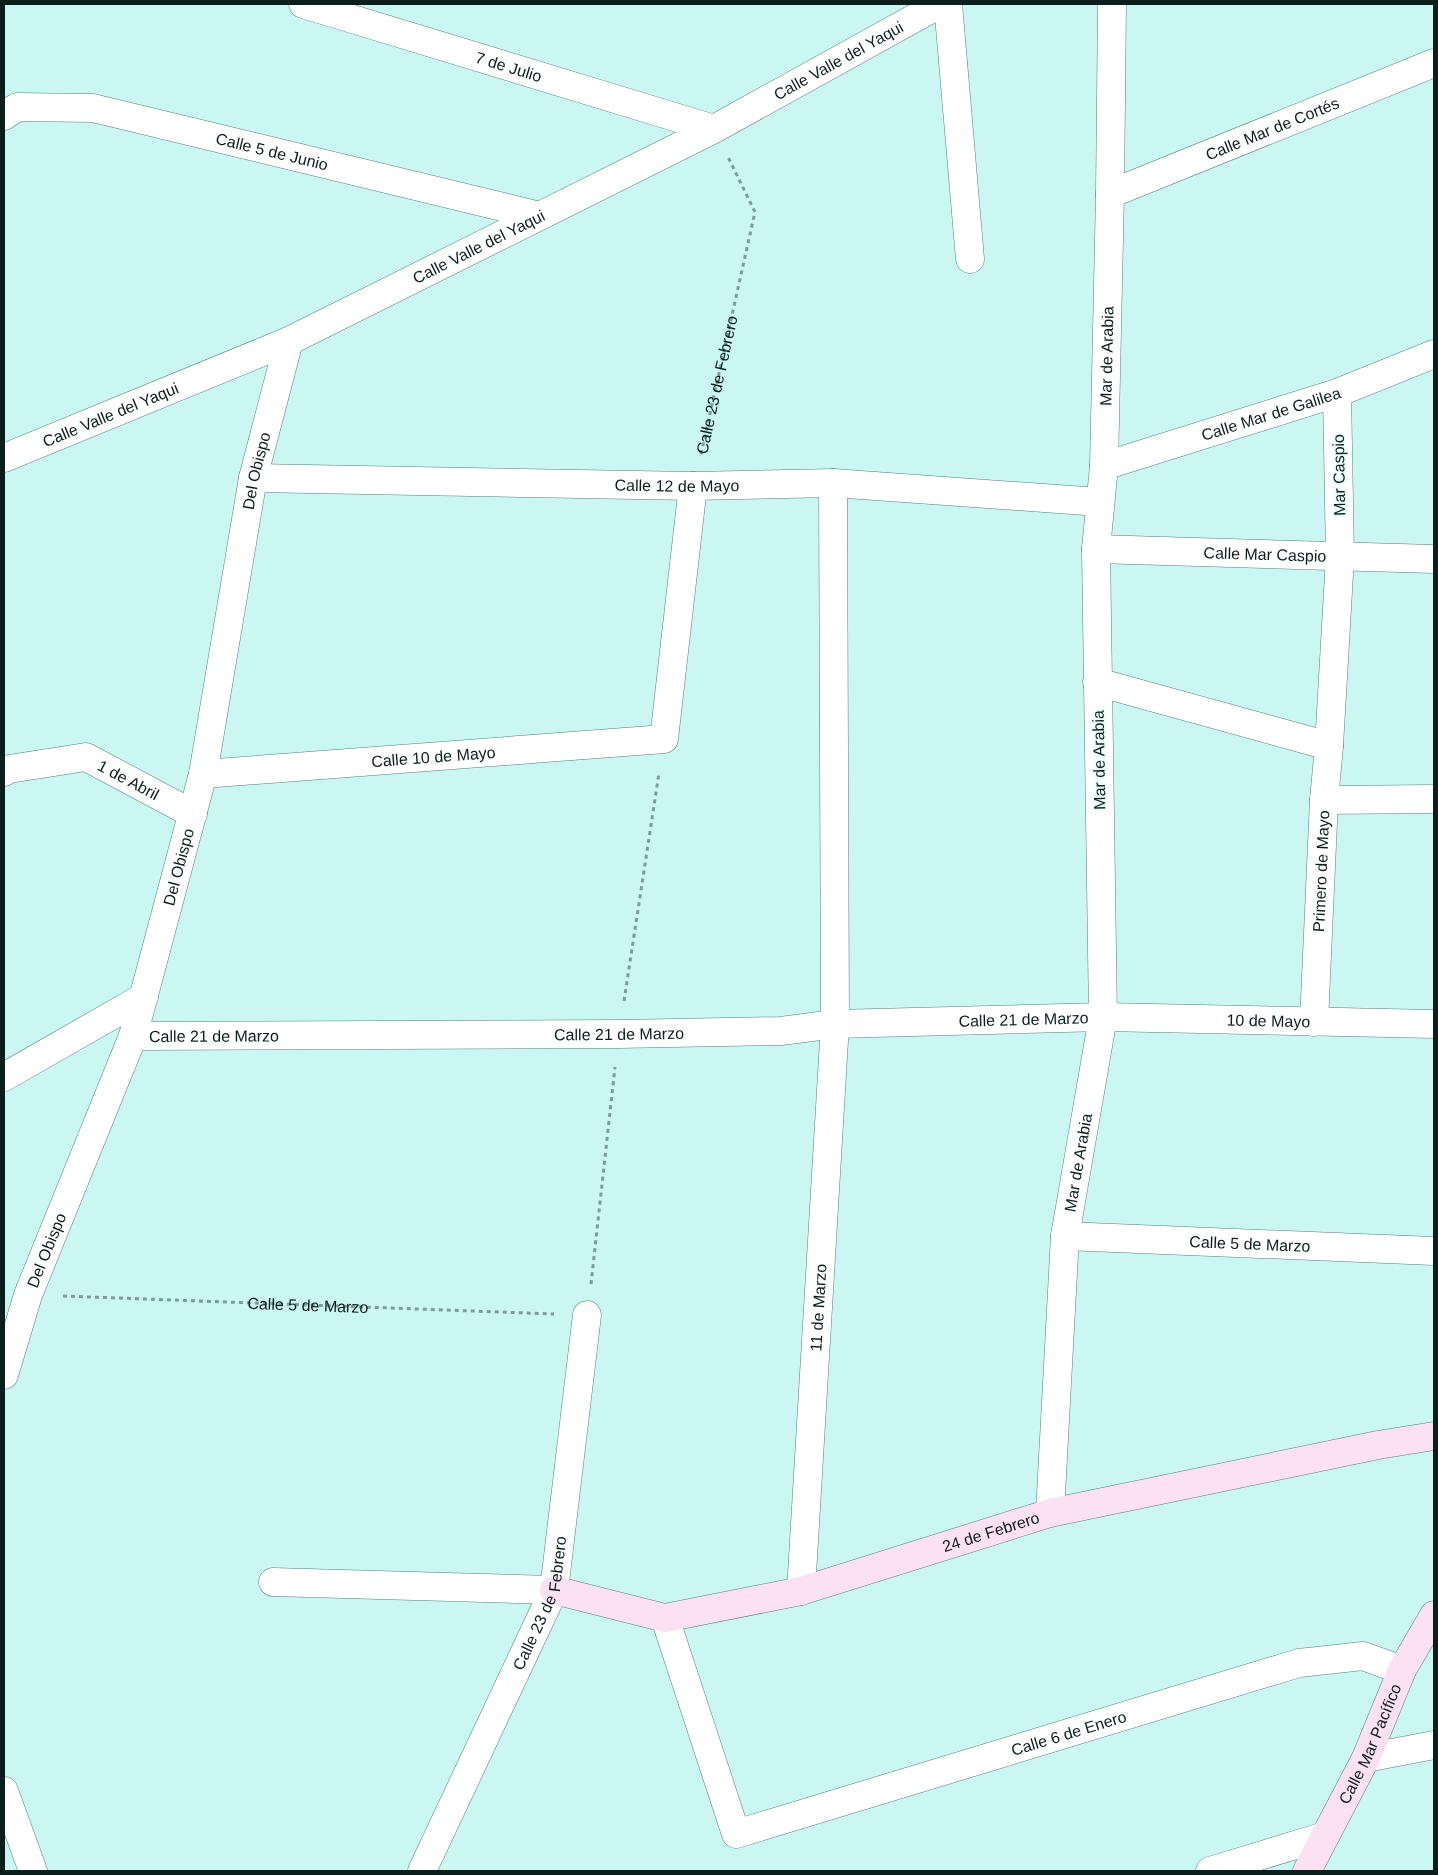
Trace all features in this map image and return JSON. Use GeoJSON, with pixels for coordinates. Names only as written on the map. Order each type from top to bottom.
{"type":"FeatureCollection","features":[{"type":"Feature","properties":{"kind":"street","name":"7 de Julio"},"geometry":{"type":"LineString","coordinates":[[303,4],[714,129]]}},
{"type":"Feature","properties":{"kind":"street","name":"Calle Valle del Yaqui"},"geometry":{"type":"LineString","coordinates":[[4,458],[289,341],[714,129],[940,4]]}},
{"type":"Feature","properties":{"kind":"street"},"geometry":{"type":"LineString","coordinates":[[948,4],[970,259]]}},
{"type":"Feature","properties":{"kind":"street","name":"Mar de Arabia"},"geometry":{"type":"LineString","coordinates":[[1050,1513],[1065,1236],[1103,1017],[1096,549],[1104,466],[1112,4]]}},
{"type":"Feature","properties":{"kind":"street","name":"Calle Mar de Cortés"},"geometry":{"type":"LineString","coordinates":[[1110,194],[1434,63]]}},
{"type":"Feature","properties":{"kind":"street","name":"Calle 5 de Junio"},"geometry":{"type":"LineString","coordinates":[[4,116],[17,107],[93,108],[540,216]]}},
{"type":"Feature","properties":{"kind":"street","name":"Del Obispo"},"geometry":{"type":"LineString","coordinates":[[5,1369],[28,1295],[133,1036],[144,997],[204,774],[253,478],[289,341]]}},
{"type":"Feature","properties":{"kind":"street","name":"Calle Mar de Galilea"},"geometry":{"type":"LineString","coordinates":[[1104,466],[1337,393],[1434,354]]}},
{"type":"Feature","properties":{"kind":"street","name":"Mar Caspio"},"geometry":{"type":"LineString","coordinates":[[1324,800],[1330,746],[1340,557],[1337,393]]}},
{"type":"Feature","properties":{"kind":"street","name":"Calle 12 de Mayo"},"geometry":{"type":"LineString","coordinates":[[253,478],[694,486],[833,483],[1100,502]]}},
{"type":"Feature","properties":{"kind":"street","name":"11 de Marzo"},"geometry":{"type":"LineString","coordinates":[[801,1591],[835,1024],[833,483]]}},
{"type":"Feature","properties":{"kind":"street","name":"Calle 10 de Mayo"},"geometry":{"type":"LineString","coordinates":[[204,774],[664,739],[694,486]]}},
{"type":"Feature","properties":{"kind":"street","name":"Calle Mar Caspio"},"geometry":{"type":"LineString","coordinates":[[1096,549],[1434,559]]}},
{"type":"Feature","properties":{"kind":"street"},"geometry":{"type":"LineString","coordinates":[[1098,682],[1330,746]]}},
{"type":"Feature","properties":{"kind":"street","name":"1 de Abril"},"geometry":{"type":"LineString","coordinates":[[6,765],[86,757],[193,814]]}},
{"type":"Feature","properties":{"kind":"street","name":"Primero de Mayo"},"geometry":{"type":"LineString","coordinates":[[1314,1022],[1324,800],[1434,799]]}},
{"type":"Feature","properties":{"kind":"street"},"geometry":{"type":"LineString","coordinates":[[4,1077],[144,997]]}},
{"type":"Feature","properties":{"kind":"street","name":"Calle 21 de Marzo"},"geometry":{"type":"LineString","coordinates":[[133,1036],[628,1034],[781,1031],[835,1024],[1103,1017]]}},
{"type":"Feature","properties":{"kind":"street","name":"10 de Mayo"},"geometry":{"type":"LineString","coordinates":[[1103,1017],[1434,1024]]}},
{"type":"Feature","properties":{"kind":"street","name":"Calle 5 de Marzo"},"geometry":{"type":"LineString","coordinates":[[1065,1236],[1434,1251]]}},
{"type":"Feature","properties":{"kind":"street","name":"Calle 23 de Febrero"},"geometry":{"type":"LineString","coordinates":[[422,1871],[554,1590],[587,1315]]}},
{"type":"Feature","properties":{"kind":"street","name":"24 de Febrero"},"geometry":{"type":"LineString","coordinates":[[554,1590],[665,1618],[801,1591],[1050,1513],[1378,1445],[1434,1436]]}},
{"type":"Feature","properties":{"kind":"street"},"geometry":{"type":"LineString","coordinates":[[273,1582],[554,1590]]}},
{"type":"Feature","properties":{"kind":"street","name":"Calle Mar Pacífico"},"geometry":{"type":"LineString","coordinates":[[1307,1871],[1366,1758],[1402,1670],[1434,1615]]}},
{"type":"Feature","properties":{"kind":"street","name":"Calle 6 de Enero"},"geometry":{"type":"LineString","coordinates":[[665,1618],[736,1834],[1299,1663],[1363,1656],[1402,1670]]}},
{"type":"Feature","properties":{"kind":"street"},"geometry":{"type":"LineString","coordinates":[[1366,1758],[1434,1745]]}},
{"type":"Feature","properties":{"kind":"street"},"geometry":{"type":"LineString","coordinates":[[4,1791],[33,1871]]}},
{"type":"Feature","properties":{"kind":"street"},"geometry":{"type":"LineString","coordinates":[[1210,1871],[1325,1836]]}},
{"type":"Feature","properties":{"kind":"path","name":"Calle 23 de Febrero"},"geometry":{"type":"LineString","coordinates":[[694,486],[755,212],[714,129]]}},
{"type":"Feature","properties":{"kind":"path","name":"Calle 5 de Marzo"},"geometry":{"type":"LineString","coordinates":[[28,1295],[587,1315]]}}]}
